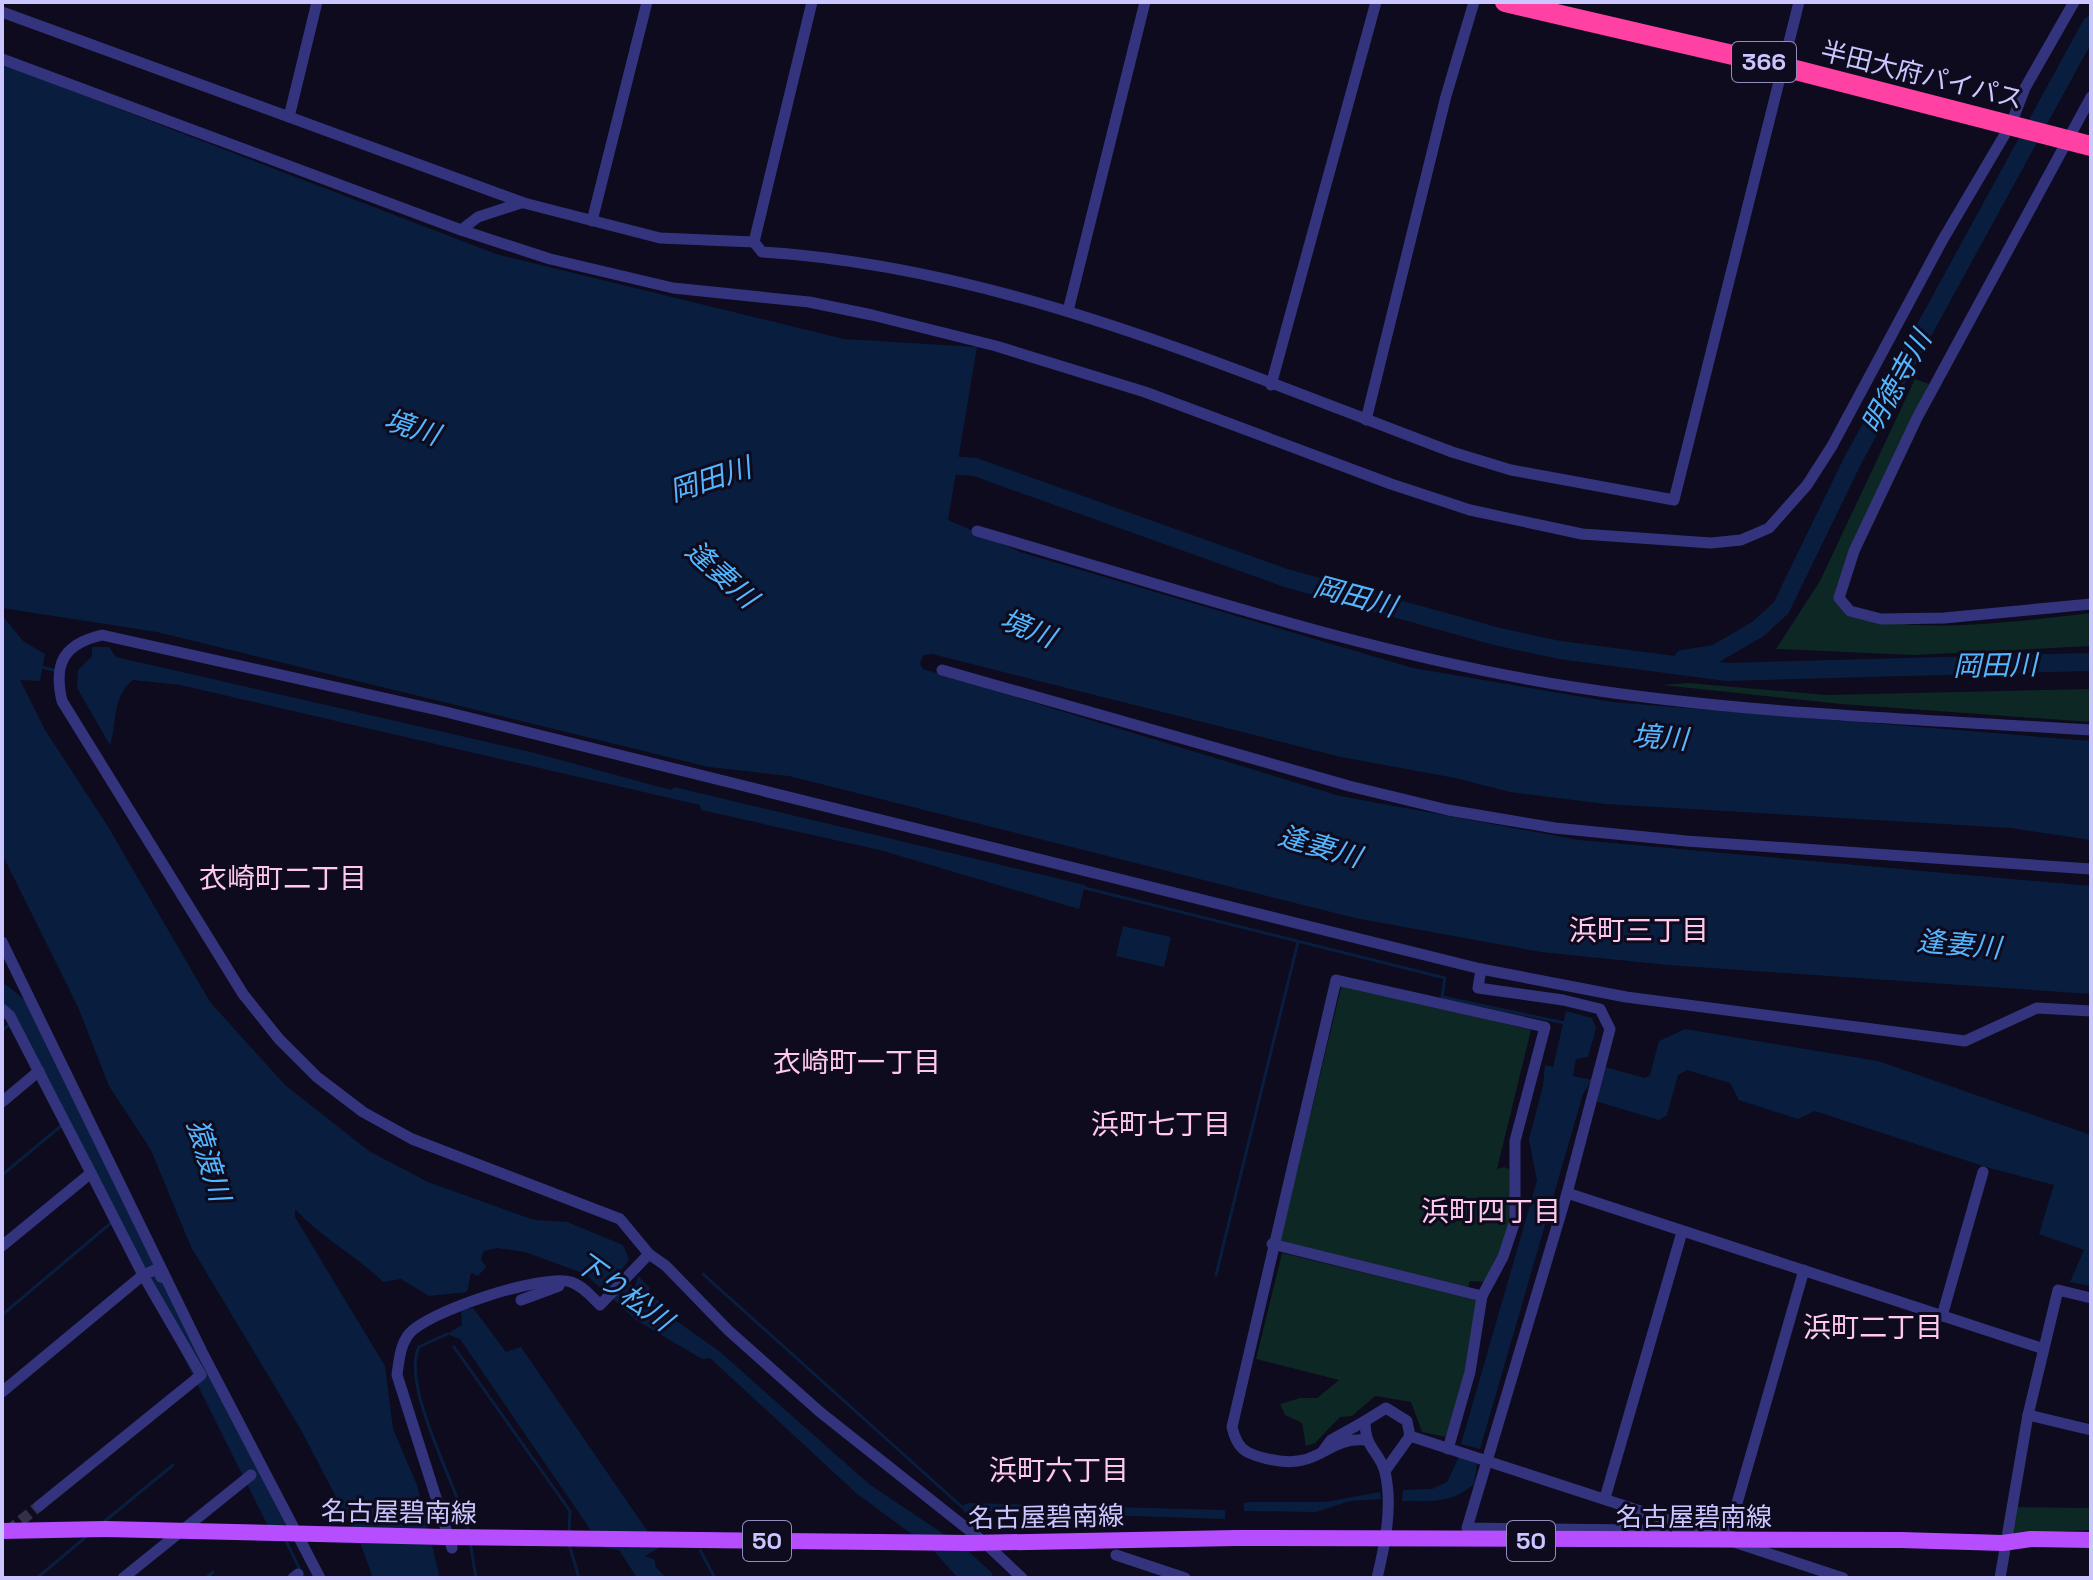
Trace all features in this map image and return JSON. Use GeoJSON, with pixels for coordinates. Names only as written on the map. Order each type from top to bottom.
{"type":"FeatureCollection","features":[{"type":"Feature","properties":{"kind":"highway","name":"半田大府パイパス"},"geometry":{"type":"LineString","coordinates":[[1505,2],[1784,67],[2091,146]]}},
{"type":"Feature","properties":{"kind":"main road","name":"名古屋碧南線"},"geometry":{"type":"LineString","coordinates":[[2,1531],[88,1529],[457,1540],[660,1541],[1387,1539],[2003,1543],[2031,1539],[2091,1540]]}},
{"type":"Feature","properties":{"kind":"street"},"geometry":{"type":"LineString","coordinates":[[289,117],[317,2]]}},
{"type":"Feature","properties":{"kind":"street"},"geometry":{"type":"LineString","coordinates":[[592,221],[647,2]]}},
{"type":"Feature","properties":{"kind":"street"},"geometry":{"type":"LineString","coordinates":[[754,242],[812,2]]}},
{"type":"Feature","properties":{"kind":"street"},"geometry":{"type":"LineString","coordinates":[[1068,311],[1145,2]]}},
{"type":"Feature","properties":{"kind":"street"},"geometry":{"type":"LineString","coordinates":[[1271,385],[1376,2]]}},
{"type":"Feature","properties":{"kind":"street"},"geometry":{"type":"LineString","coordinates":[[1366,420],[1442,110],[1474,2]]}},
{"type":"Feature","properties":{"kind":"street"},"geometry":{"type":"LineString","coordinates":[[2,12],[524,203],[660,238],[754,242],[762,252],[824,256],[903,269],[1068,311],[1511,470],[1674,500],[1799,2]]}},
{"type":"Feature","properties":{"kind":"street"},"geometry":{"type":"LineString","coordinates":[[2,59],[461,230],[550,259],[673,288],[809,302],[996,346],[1145,392],[1391,484],[1470,510],[1582,534],[1711,543],[1741,540],[1769,528],[1807,485],[1839,433],[1942,241],[2016,125],[2025,88],[2074,2]]}},
{"type":"Feature","properties":{"kind":"street"},"geometry":{"type":"LineString","coordinates":[[2091,97],[2060,138],[1917,418],[1854,551],[1839,598],[1850,611],[1881,619],[1944,618],[2091,604]]}},
{"type":"Feature","properties":{"kind":"street"},"geometry":{"type":"LineString","coordinates":[[461,230],[478,217],[524,203]]}},
{"type":"Feature","properties":{"kind":"street"},"geometry":{"type":"LineString","coordinates":[[977,531],[1315,630],[1436,660],[1576,688],[1706,703],[2091,730]]}},
{"type":"Feature","properties":{"kind":"street"},"geometry":{"type":"LineString","coordinates":[[1022,1578],[820,1412],[647,1257],[620,1219],[412,1139],[363,1112],[317,1077],[279,1039],[243,994],[62,701],[59,672],[67,651],[84,639],[102,635],[442,711],[1481,969],[1626,997],[1965,1041],[2037,1008],[2091,1011]]}},
{"type":"Feature","properties":{"kind":"street"},"geometry":{"type":"LineString","coordinates":[[942,670],[1349,786],[1448,810],[1555,828],[1672,840],[2091,869]]}},
{"type":"Feature","properties":{"kind":"street"},"geometry":{"type":"LineString","coordinates":[[2,942],[181,1308],[320,1578]]}},
{"type":"Feature","properties":{"kind":"street"},"geometry":{"type":"LineString","coordinates":[[2,966],[16,973]]}},
{"type":"Feature","properties":{"kind":"street"},"geometry":{"type":"LineString","coordinates":[[1481,969],[1478,988],[1563,1000],[1600,1009],[1610,1029],[1567,1193],[1467,1528],[1729,1531],[1804,1270]]}},
{"type":"Feature","properties":{"kind":"street"},"geometry":{"type":"LineString","coordinates":[[1365,1440],[1351,1439],[1304,1463],[1283,1463],[1246,1453],[1235,1443],[1232,1427],[1272,1244],[1336,980],[1545,1027],[1515,1141],[1515,1221],[1503,1257],[1482,1296],[1470,1372],[1448,1449]]}},
{"type":"Feature","properties":{"kind":"street"},"geometry":{"type":"LineString","coordinates":[[6,1012],[143,1275],[201,1375],[39,1506]]}},
{"type":"Feature","properties":{"kind":"street"},"geometry":{"type":"LineString","coordinates":[[2,1102],[39,1071]]}},
{"type":"Feature","properties":{"kind":"street"},"geometry":{"type":"LineString","coordinates":[[1942,1316],[1983,1172]]}},
{"type":"Feature","properties":{"kind":"street"},"geometry":{"type":"LineString","coordinates":[[2,1246],[91,1173]]}},
{"type":"Feature","properties":{"kind":"street"},"geometry":{"type":"LineString","coordinates":[[1567,1193],[2041,1348]]}},
{"type":"Feature","properties":{"kind":"street"},"geometry":{"type":"LineString","coordinates":[[1605,1498],[1682,1232]]}},
{"type":"Feature","properties":{"kind":"street"},"geometry":{"type":"LineString","coordinates":[[1272,1244],[1482,1296]]}},
{"type":"Feature","properties":{"kind":"street"},"geometry":{"type":"LineString","coordinates":[[457,1540],[431,1490],[397,1375],[399,1354],[407,1336],[422,1321],[453,1306],[559,1280],[571,1282],[601,1305],[647,1257]]}},
{"type":"Feature","properties":{"kind":"street"},"geometry":{"type":"LineString","coordinates":[[2,1392],[143,1275],[157,1269],[173,1302],[181,1308]]}},
{"type":"Feature","properties":{"kind":"street"},"geometry":{"type":"LineString","coordinates":[[521,1300],[571,1282]]}},
{"type":"Feature","properties":{"kind":"street"},"geometry":{"type":"LineString","coordinates":[[2000,1578],[2003,1543],[2041,1348],[2058,1290],[2091,1298]]}},
{"type":"Feature","properties":{"kind":"street"},"geometry":{"type":"LineString","coordinates":[[1320,1455],[1331,1440],[1386,1408],[1407,1421],[1410,1436],[1385,1471]]}},
{"type":"Feature","properties":{"kind":"street"},"geometry":{"type":"LineString","coordinates":[[2028,1415],[2091,1430]]}},
{"type":"Feature","properties":{"kind":"street"},"geometry":{"type":"LineString","coordinates":[[1365,1421],[1365,1440],[1385,1471],[1387,1539],[1377,1578]]}},
{"type":"Feature","properties":{"kind":"street"},"geometry":{"type":"LineString","coordinates":[[1410,1436],[1674,1522],[1730,1521]]}},
{"type":"Feature","properties":{"kind":"street"},"geometry":{"type":"LineString","coordinates":[[123,1578],[251,1475]]}},
{"type":"Feature","properties":{"kind":"street"},"geometry":{"type":"LineString","coordinates":[[1733,1542],[1843,1578]]}},
{"type":"Feature","properties":{"kind":"street"},"geometry":{"type":"LineString","coordinates":[[1116,1555],[1185,1578]]}},
{"type":"Feature","properties":{"kind":"green space"},"geometry":{"type":"Polygon","coordinates":[[[1915,379],[1929,384],[1854,551],[1839,598],[1864,616],[1913,625],[2008,622],[2091,613],[2091,646],[1914,655],[1776,649],[1820,581],[1915,379]]]}},
{"type":"Feature","properties":{"kind":"green space"},"geometry":{"type":"Polygon","coordinates":[[[1688,683],[1826,695],[2091,689],[2091,722],[1841,704],[1662,685],[1688,683]]]}},
{"type":"Feature","properties":{"kind":"green space"},"geometry":{"type":"Polygon","coordinates":[[[1342,984],[1531,1030],[1497,1169],[1504,1167],[1514,1171],[1515,1221],[1488,1282],[1470,1281],[1468,1287],[1280,1241],[1342,984]]]}},
{"type":"Feature","properties":{"kind":"green space"},"geometry":{"type":"Polygon","coordinates":[[[1282,1253],[1481,1301],[1451,1438],[1422,1432],[1411,1402],[1375,1396],[1352,1416],[1340,1417],[1315,1443],[1306,1446],[1302,1423],[1285,1415],[1280,1404],[1300,1398],[1317,1398],[1339,1380],[1256,1359],[1282,1253]]]}},
{"type":"Feature","properties":{"kind":"green space"},"geometry":{"type":"Polygon","coordinates":[[[2015,1507],[2091,1508],[2091,1530],[2010,1534],[2015,1507]]]}},
{"type":"Feature","properties":{"kind":"water"},"geometry":{"type":"Polygon","coordinates":[[[2,64],[496,254],[844,339],[977,347],[948,520],[1020,552],[1413,668],[1612,702],[2091,741],[2091,840],[2011,828],[1606,804],[1510,792],[1455,778],[1341,757],[932,654],[923,655],[920,664],[923,669],[1340,796],[1579,840],[2091,886],[2091,994],[1668,965],[1541,952],[1355,918],[789,776],[709,767],[157,632],[2,608],[2,64]]]}},
{"type":"Feature","properties":{"kind":"water","name":"猿渡川"},"geometry":{"type":"Polygon","coordinates":[[[2,615],[23,641],[45,654],[40,681],[20,680],[45,730],[107,825],[210,1002],[285,1085],[369,1151],[428,1182],[534,1220],[567,1222],[623,1245],[629,1260],[616,1277],[635,1287],[638,1276],[650,1288],[648,1298],[660,1302],[658,1308],[719,1351],[869,1484],[945,1535],[979,1578],[958,1578],[933,1550],[856,1493],[710,1358],[702,1359],[636,1320],[585,1274],[525,1252],[497,1248],[484,1251],[481,1259],[486,1267],[478,1276],[471,1273],[467,1292],[429,1296],[401,1279],[383,1282],[295,1209],[295,1217],[385,1366],[393,1429],[417,1485],[440,1578],[373,1578],[361,1545],[301,1430],[191,1247],[151,1150],[109,1086],[78,1007],[2,854],[2,615]]]}},
{"type":"Feature","properties":{"kind":"water"},"geometry":{"type":"Polygon","coordinates":[[[92,647],[109,647],[116,657],[531,752],[671,790],[674,787],[1085,885],[1079,909],[880,850],[701,810],[700,805],[180,685],[133,680],[118,702],[110,745],[77,688],[78,670],[92,656],[92,647]]]}},
{"type":"Feature","properties":{"kind":"water"},"geometry":{"type":"Polygon","coordinates":[[[1123,926],[1171,937],[1164,967],[1116,956],[1123,926]]]}},
{"type":"Feature","properties":{"kind":"water"},"geometry":{"type":"Polygon","coordinates":[[[1566,1011],[1592,1018],[1596,1028],[1588,1057],[1576,1059],[1573,1076],[1592,1080],[1583,1094],[1480,1449],[1461,1444],[1537,1181],[1529,1139],[1543,1086],[1545,1065],[1553,1067],[1566,1011]]]}},
{"type":"Feature","properties":{"kind":"water"},"geometry":{"type":"Polygon","coordinates":[[[1685,1029],[1878,1061],[2091,1135],[2091,1286],[2070,1282],[2084,1250],[2039,1234],[2054,1185],[1986,1167],[1815,1111],[1798,1119],[1739,1100],[1730,1083],[1687,1070],[1678,1075],[1667,1115],[1659,1120],[1595,1101],[1605,1067],[1645,1078],[1650,1075],[1659,1041],[1685,1029]]]}},
{"type":"Feature","properties":{"kind":"water"},"geometry":{"type":"Polygon","coordinates":[[[473,1308],[506,1352],[521,1347],[659,1548],[645,1556],[655,1560],[655,1566],[666,1578],[637,1578],[619,1550],[603,1548],[460,1339],[447,1334],[462,1325],[461,1310],[473,1308]]]}},
{"type":"Feature","properties":{"kind":"water"},"geometry":{"type":"Polygon","coordinates":[[[1459,1457],[1477,1464],[1474,1484],[1449,1498],[1402,1501],[1403,1490],[1432,1489],[1447,1482],[1459,1457]]]}},
{"type":"Feature","properties":{"kind":"water"},"geometry":{"type":"Polygon","coordinates":[[[1380,1492],[1381,1499],[1350,1501],[1316,1512],[1244,1511],[1244,1503],[1250,1502],[1325,1502],[1380,1492]]]}},
{"type":"Feature","properties":{"kind":"water"},"geometry":{"type":"Polygon","coordinates":[[[968,1503],[1225,1510],[1225,1519],[965,1513],[962,1507],[968,1503]]]}},
{"type":"Feature","properties":{"kind":"waterway","name":"明徳寺川"},"geometry":{"type":"LineString","coordinates":[[1683,659],[1715,654],[1758,629],[1781,608],[1853,460],[2091,25]]}},
{"type":"Feature","properties":{"kind":"waterway","name":"岡田川"},"geometry":{"type":"LineString","coordinates":[[936,464],[975,467],[1286,578],[1499,637],[1560,650],[1727,672],[2091,662]]}},
{"type":"Feature","properties":{"kind":"waterway"},"geometry":{"type":"LineString","coordinates":[[41,667],[57,671]]}},
{"type":"Feature","properties":{"kind":"waterway"},"geometry":{"type":"LineString","coordinates":[[1081,887],[1445,978],[1442,997],[1565,1023]]}},
{"type":"Feature","properties":{"kind":"waterway"},"geometry":{"type":"LineString","coordinates":[[1216,1275],[1298,942]]}},
{"type":"Feature","properties":{"kind":"waterway"},"geometry":{"type":"LineString","coordinates":[[2,993],[19,1007],[276,1522]]}},
{"type":"Feature","properties":{"kind":"waterway"},"geometry":{"type":"LineString","coordinates":[[2,1031],[11,1023]]}},
{"type":"Feature","properties":{"kind":"waterway"},"geometry":{"type":"LineString","coordinates":[[2,1175],[73,1116]]}},
{"type":"Feature","properties":{"kind":"waterway"},"geometry":{"type":"LineString","coordinates":[[2,1315],[112,1222]]}},
{"type":"Feature","properties":{"kind":"waterway"},"geometry":{"type":"LineString","coordinates":[[703,1274],[962,1507]]}},
{"type":"Feature","properties":{"kind":"waterway"},"geometry":{"type":"LineString","coordinates":[[447,1334],[419,1347],[415,1364],[417,1386],[468,1531]]}},
{"type":"Feature","properties":{"kind":"waterway"},"geometry":{"type":"LineString","coordinates":[[454,1347],[570,1511],[569,1532]]}},
{"type":"Feature","properties":{"kind":"waterway"},"geometry":{"type":"LineString","coordinates":[[105,1521],[173,1465]]}},
{"type":"Feature","properties":{"kind":"waterway"},"geometry":{"type":"LineString","coordinates":[[37,1578],[87,1536]]}},
{"type":"Feature","properties":{"kind":"waterway"},"geometry":{"type":"LineString","coordinates":[[285,1539],[304,1578]]}},
{"type":"Feature","properties":{"kind":"waterway"},"geometry":{"type":"LineString","coordinates":[[470,1542],[476,1578]]}},
{"type":"Feature","properties":{"kind":"waterway"},"geometry":{"type":"LineString","coordinates":[[569,1544],[579,1578]]}},
{"type":"Feature","properties":{"kind":"waterway","name":"下り松川"},"geometry":{"type":"LineString","coordinates":[[948,1545],[984,1578]]}},
{"type":"Feature","properties":{"kind":"waterway"},"geometry":{"type":"LineString","coordinates":[[700,1550],[715,1578]]}},
{"type":"Feature","properties":{"kind":"waterway"},"geometry":{"type":"LineString","coordinates":[[206,1578],[213,1572]]}},
{"type":"Feature","properties":{"kind":"tunnel"},"geometry":{"type":"LineString","coordinates":[[8,1531],[39,1506]]}},
{"type":"Feature","properties":{"kind":"district","name":"衣崎町二丁目"},"geometry":{"type":"Point","coordinates":[283,878]}},
{"type":"Feature","properties":{"kind":"district","name":"浜町三丁目"},"geometry":{"type":"Point","coordinates":[1639,930]}},
{"type":"Feature","properties":{"kind":"district","name":"衣崎町一丁目"},"geometry":{"type":"Point","coordinates":[857,1062]}},
{"type":"Feature","properties":{"kind":"district","name":"浜町七丁目"},"geometry":{"type":"Point","coordinates":[1161,1124]}},
{"type":"Feature","properties":{"kind":"district","name":"浜町四丁目"},"geometry":{"type":"Point","coordinates":[1491,1211]}},
{"type":"Feature","properties":{"kind":"district","name":"浜町二丁目"},"geometry":{"type":"Point","coordinates":[1873,1327]}},
{"type":"Feature","properties":{"kind":"district","name":"浜町六丁目"},"geometry":{"type":"Point","coordinates":[1059,1470]}},
{"type":"Feature","properties":{"kind":"water label","name":"境川"},"geometry":{"type":"Point","coordinates":[412,427]}},
{"type":"Feature","properties":{"kind":"water label","name":"逢妻川"},"geometry":{"type":"Point","coordinates":[722,574]}},
{"type":"Feature","properties":{"kind":"water label","name":"境川"},"geometry":{"type":"Point","coordinates":[1028,628]}},
{"type":"Feature","properties":{"kind":"water label","name":"境川"},"geometry":{"type":"Point","coordinates":[1660,737]}},
{"type":"Feature","properties":{"kind":"water label","name":"逢妻川"},"geometry":{"type":"Point","coordinates":[1320,846]}},
{"type":"Feature","properties":{"kind":"water label","name":"逢妻川"},"geometry":{"type":"Point","coordinates":[1959,944]}}]}
